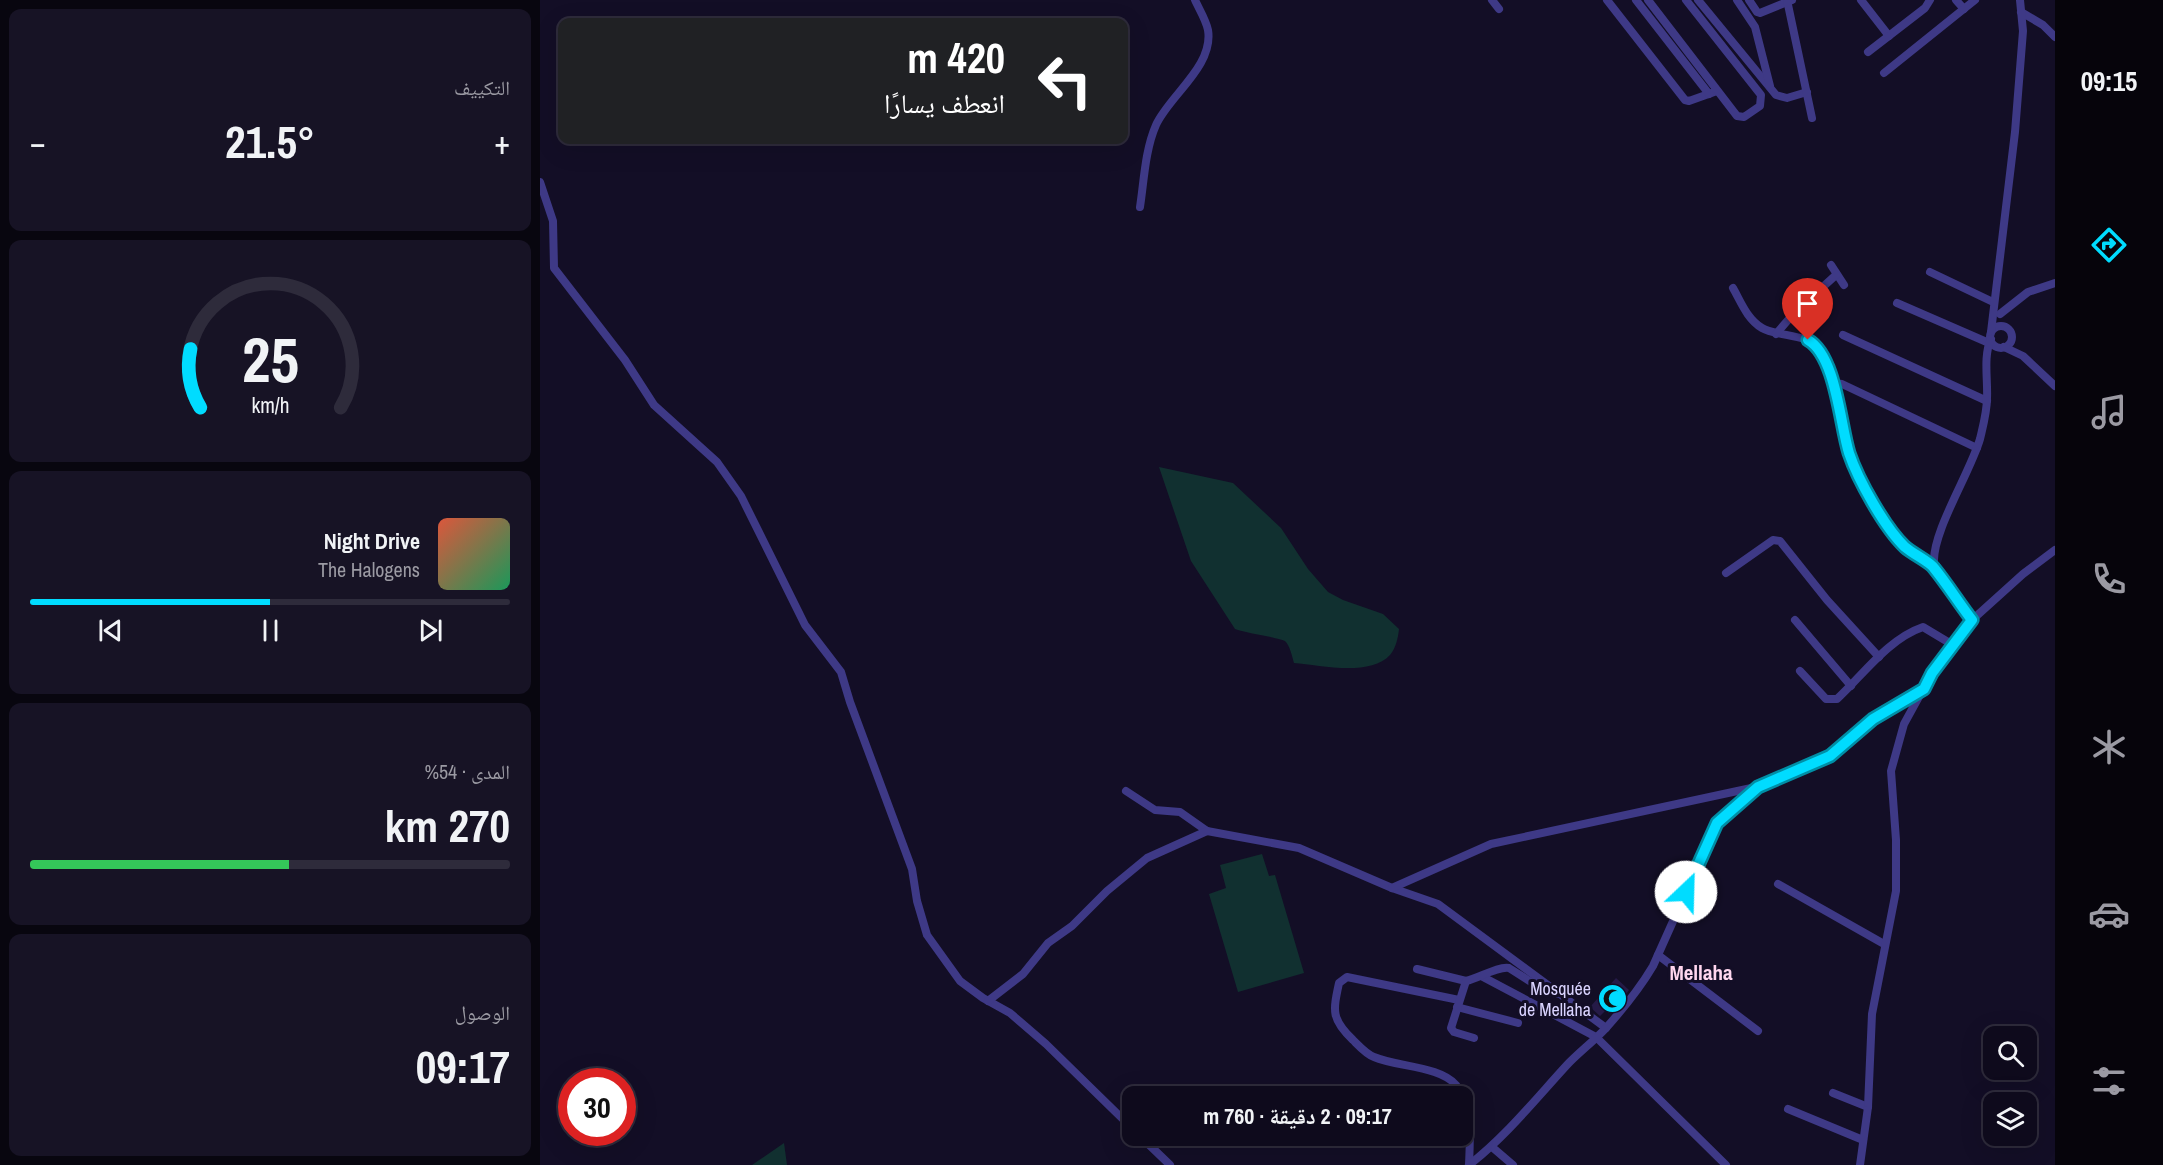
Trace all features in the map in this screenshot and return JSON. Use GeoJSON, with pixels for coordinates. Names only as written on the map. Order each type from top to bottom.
{"type":"FeatureCollection","features":[{"type":"Feature","properties":{"kind":"street"},"geometry":{"type":"LineString","coordinates":[[1140,207],[1151,138],[1156,123],[1184,87],[1207,48],[1208,29],[1195,0]]}},
{"type":"Feature","properties":{"kind":"street"},"geometry":{"type":"LineString","coordinates":[[1492,0],[1499,9]]}},
{"type":"Feature","properties":{"kind":"street"},"geometry":{"type":"LineString","coordinates":[[1607,0],[1684,100],[1689,101],[1713,92]]}},
{"type":"Feature","properties":{"kind":"street"},"geometry":{"type":"LineString","coordinates":[[1636,0],[1713,92],[1737,116],[1741,117],[1760,106],[1761,95],[1686,0]]}},
{"type":"Feature","properties":{"kind":"street"},"geometry":{"type":"LineString","coordinates":[[1648,0],[1713,92]]}},
{"type":"Feature","properties":{"kind":"street"},"geometry":{"type":"LineString","coordinates":[[1698,0],[1771,91],[1787,98],[1806,92]]}},
{"type":"Feature","properties":{"kind":"street"},"geometry":{"type":"LineString","coordinates":[[1737,0],[1755,27],[1771,91]]}},
{"type":"Feature","properties":{"kind":"street"},"geometry":{"type":"LineString","coordinates":[[1749,0],[1760,13],[1789,1],[1812,118]]}},
{"type":"Feature","properties":{"kind":"street"},"geometry":{"type":"LineString","coordinates":[[1861,0],[1889,36]]}},
{"type":"Feature","properties":{"kind":"street"},"geometry":{"type":"LineString","coordinates":[[1919,0],[1925,8]]}},
{"type":"Feature","properties":{"kind":"street"},"geometry":{"type":"LineString","coordinates":[[1868,52],[1925,8],[1930,0]]}},
{"type":"Feature","properties":{"kind":"street"},"geometry":{"type":"LineString","coordinates":[[1956,0],[1964,9]]}},
{"type":"Feature","properties":{"kind":"street"},"geometry":{"type":"LineString","coordinates":[[1884,73],[1975,0]]}},
{"type":"Feature","properties":{"kind":"street"},"geometry":{"type":"LineString","coordinates":[[1934,566],[1939,536],[1977,448],[1987,401],[1994,298],[2015,132],[2023,31],[2020,0]]}},
{"type":"Feature","properties":{"kind":"street"},"geometry":{"type":"LineString","coordinates":[[2021,12],[2043,25],[2055,37]]}},
{"type":"Feature","properties":{"kind":"street"},"geometry":{"type":"LineString","coordinates":[[540,182],[553,221],[554,268],[625,360],[654,405],[717,462],[741,496],[806,625],[841,672],[912,868],[917,901],[927,935],[960,981],[1010,1013],[1046,1044],[1122,1118]]}},
{"type":"Feature","properties":{"kind":"street"},"geometry":{"type":"LineString","coordinates":[[1831,264],[1844,285]]}},
{"type":"Feature","properties":{"kind":"street"},"geometry":{"type":"LineString","coordinates":[[1930,272],[1994,298],[2023,356],[2055,386]]}},
{"type":"Feature","properties":{"kind":"street"},"geometry":{"type":"LineString","coordinates":[[1776,334],[1795,312],[1836,275]]}},
{"type":"Feature","properties":{"kind":"street"},"geometry":{"type":"LineString","coordinates":[[2000,314],[2028,292],[2055,283]]}},
{"type":"Feature","properties":{"kind":"street"},"geometry":{"type":"LineString","coordinates":[[1733,288],[1746,313],[1760,327],[1776,334],[1808,340],[1815,344],[1834,383],[1850,454],[1881,517],[1904,546],[1919,559],[1934,566],[1972,620]]}},
{"type":"Feature","properties":{"kind":"street"},"geometry":{"type":"LineString","coordinates":[[1897,303],[1990,338],[1994,345],[2023,356]]}},
{"type":"Feature","properties":{"kind":"street"},"geometry":{"type":"LineString","coordinates":[[1990,338],[1999,326],[2007,327]]}},
{"type":"Feature","properties":{"kind":"street"},"geometry":{"type":"LineString","coordinates":[[1843,335],[1987,401]]}},
{"type":"Feature","properties":{"kind":"street"},"geometry":{"type":"LineString","coordinates":[[1988,369],[1992,356],[2010,343],[2012,336]]}},
{"type":"Feature","properties":{"kind":"street"},"geometry":{"type":"LineString","coordinates":[[1834,383],[1842,384],[1977,448]]}},
{"type":"Feature","properties":{"kind":"street"},"geometry":{"type":"LineString","coordinates":[[1726,573],[1773,540],[1780,541],[1827,600],[1879,657]]}},
{"type":"Feature","properties":{"kind":"street"},"geometry":{"type":"LineString","coordinates":[[1860,1165],[1868,1107],[1872,1014],[1896,891],[1892,771],[1904,724],[1924,689],[1972,620],[2023,574],[2055,550]]}},
{"type":"Feature","properties":{"kind":"street"},"geometry":{"type":"LineString","coordinates":[[1795,620],[1851,686]]}},
{"type":"Feature","properties":{"kind":"street"},"geometry":{"type":"LineString","coordinates":[[1800,671],[1826,699],[1837,699],[1879,657],[1913,630],[1923,627],[1953,645]]}},
{"type":"Feature","properties":{"kind":"street"},"geometry":{"type":"LineString","coordinates":[[1392,888],[1491,844],[1758,787],[1830,756],[1873,719],[1924,689]]}},
{"type":"Feature","properties":{"kind":"street"},"geometry":{"type":"LineString","coordinates":[[1469,1165],[1492,1147],[1529,1109],[1567,1065],[1606,1028],[1642,984],[1658,955],[1717,823],[1758,787]]}},
{"type":"Feature","properties":{"kind":"street"},"geometry":{"type":"LineString","coordinates":[[1126,791],[1155,810],[1180,812],[1207,831],[1299,848],[1450,910],[1606,1028]]}},
{"type":"Feature","properties":{"kind":"street"},"geometry":{"type":"LineString","coordinates":[[988,1001],[1023,974],[1048,943],[1072,927],[1107,891],[1147,858],[1207,831]]}},
{"type":"Feature","properties":{"kind":"street"},"geometry":{"type":"LineString","coordinates":[[1778,884],[1884,945]]}},
{"type":"Feature","properties":{"kind":"street"},"geometry":{"type":"LineString","coordinates":[[1658,955],[1758,1031]]}},
{"type":"Feature","properties":{"kind":"street"},"geometry":{"type":"LineString","coordinates":[[1417,969],[1466,981],[1483,977],[1502,967],[1509,968],[1545,991],[1561,995]]}},
{"type":"Feature","properties":{"kind":"street"},"geometry":{"type":"LineString","coordinates":[[1469,1165],[1468,1110],[1454,1083],[1433,1071],[1385,1060],[1366,1053],[1342,1029],[1335,1018],[1333,1008],[1339,983],[1347,977],[1458,1003],[1518,1023]]}},
{"type":"Feature","properties":{"kind":"street"},"geometry":{"type":"LineString","coordinates":[[1483,977],[1596,1038],[1726,1165]]}},
{"type":"Feature","properties":{"kind":"street"},"geometry":{"type":"LineString","coordinates":[[1466,981],[1450,1028],[1474,1038]]}},
{"type":"Feature","properties":{"kind":"street"},"geometry":{"type":"LineString","coordinates":[[1833,1094],[1868,1107]]}},
{"type":"Feature","properties":{"kind":"street"},"geometry":{"type":"LineString","coordinates":[[1788,1109],[1863,1140]]}},
{"type":"Feature","properties":{"kind":"street"},"geometry":{"type":"LineString","coordinates":[[1150,1146],[1170,1165]]}},
{"type":"Feature","properties":{"kind":"street"},"geometry":{"type":"LineString","coordinates":[[1492,1147],[1513,1165]]}},
{"type":"Feature","properties":{"kind":"green space"},"geometry":{"type":"Polygon","coordinates":[[[1159,467],[1233,483],[1281,528],[1308,569],[1328,592],[1343,600],[1383,614],[1399,629],[1394,649],[1390,655],[1381,662],[1358,668],[1294,663],[1290,648],[1285,641],[1235,629],[1191,561],[1159,467]]]}},
{"type":"Feature","properties":{"kind":"green space"},"geometry":{"type":"Polygon","coordinates":[[[1262,854],[1269,876],[1275,875],[1304,973],[1238,992],[1209,894],[1226,888],[1220,865],[1262,854]]]}},
{"type":"Feature","properties":{"kind":"green space"},"geometry":{"type":"Polygon","coordinates":[[[784,1143],[787,1165],[752,1165],[784,1143]]]}},
{"type":"Feature","properties":{"kind":"building","name":"Mosquée de Mellaha"},"geometry":{"type":"Polygon","coordinates":[[[1616,978],[1629,990],[1616,1008],[1612,1004],[1600,1016],[1590,1007],[1616,978]]]}},
{"type":"Feature","properties":{"kind":"place","name":"Mosquée de Mellaha"},"geometry":{"type":"Point","coordinates":[1612,998]}},
{"type":"Feature","properties":{"kind":"district","name":"Mellaha"},"geometry":{"type":"Point","coordinates":[1701,972]}},
{"type":"Feature","properties":{"kind":"route"},"geometry":{"type":"LineString","coordinates":[[1686,892],[1717,823],[1758,787],[1830,756],[1873,719],[1924,689],[1932,673],[1972,620],[1934,566],[1919,559],[1904,546],[1881,517],[1850,454],[1834,383],[1815,344],[1808,340]]}}]}
